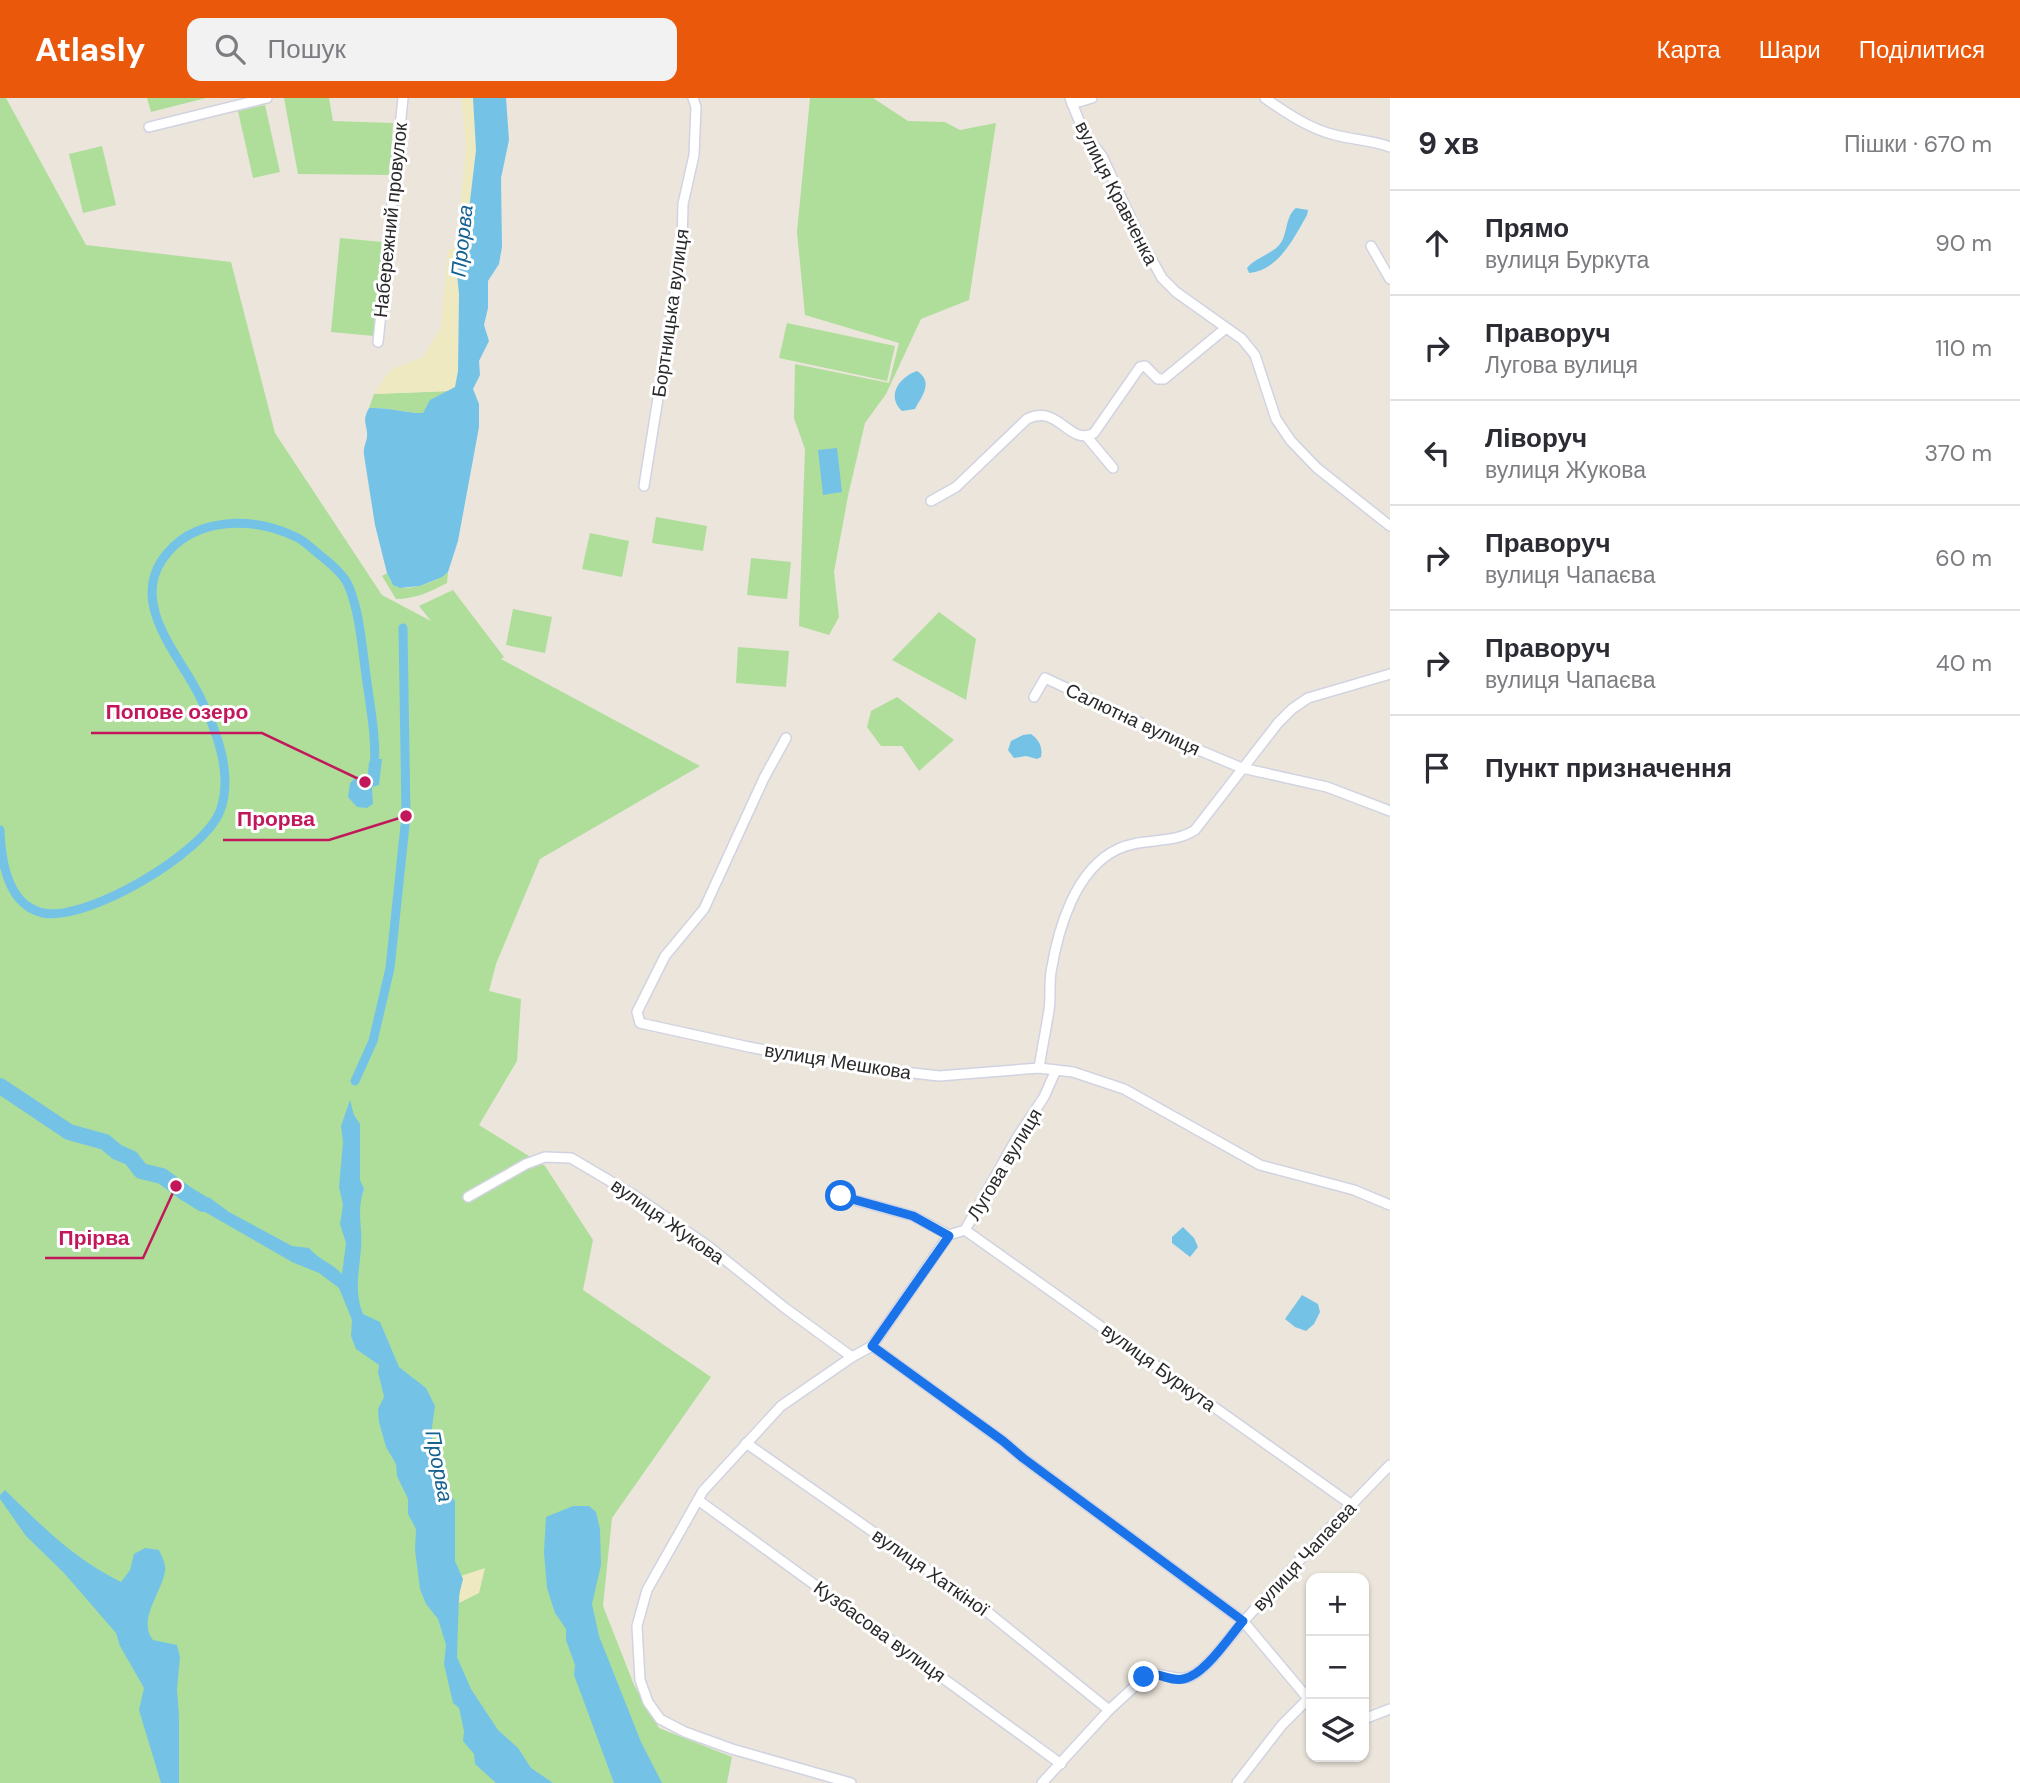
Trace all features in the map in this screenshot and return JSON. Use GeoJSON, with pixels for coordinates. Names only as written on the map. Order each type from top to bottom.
{"type":"FeatureCollection","features":[{"type":"Feature","properties":{"kind":"street"},"geometry":{"type":"LineString","coordinates":[[149,127],[267,98]]}},
{"type":"Feature","properties":{"kind":"street","name":"Набережний провулок"},"geometry":{"type":"LineString","coordinates":[[378,342],[403,98]]}},
{"type":"Feature","properties":{"kind":"street","name":"Бортницька вулиця"},"geometry":{"type":"LineString","coordinates":[[644,486],[682,247],[683,204],[694,155],[696,107],[693,98]]}},
{"type":"Feature","properties":{"kind":"street"},"geometry":{"type":"LineString","coordinates":[[1071,101],[1092,98]]}},
{"type":"Feature","properties":{"kind":"street"},"geometry":{"type":"LineString","coordinates":[[1265,98],[1289,115],[1334,135],[1373,141],[1390,147]]}},
{"type":"Feature","properties":{"kind":"street","name":"вулиця Кравченка"},"geometry":{"type":"LineString","coordinates":[[1071,101],[1084,133],[1102,156],[1142,243],[1162,278],[1175,292],[1242,339],[1255,355],[1276,419],[1291,441],[1317,468],[1390,527]]}},
{"type":"Feature","properties":{"kind":"street"},"geometry":{"type":"LineString","coordinates":[[1371,246],[1390,279]]}},
{"type":"Feature","properties":{"kind":"street"},"geometry":{"type":"LineString","coordinates":[[931,501],[957,487],[1027,419],[1036,415],[1046,414],[1080,436],[1087,437],[1094,433],[1140,367],[1145,366],[1158,379],[1164,379],[1226,328]]}},
{"type":"Feature","properties":{"kind":"street"},"geometry":{"type":"LineString","coordinates":[[1087,437],[1113,468]]}},
{"type":"Feature","properties":{"kind":"street"},"geometry":{"type":"LineString","coordinates":[[1039,1068],[1049,1008],[1051,974],[1059,938],[1071,904],[1088,871],[1119,848],[1184,837],[1195,830],[1278,723],[1308,698],[1390,674]]}},
{"type":"Feature","properties":{"kind":"street","name":"Салютна вулиця"},"geometry":{"type":"LineString","coordinates":[[1034,697],[1045,678],[1242,768],[1326,787],[1390,811]]}},
{"type":"Feature","properties":{"kind":"street","name":"вулиця Мешкова"},"geometry":{"type":"LineString","coordinates":[[786,738],[764,778],[704,909],[659,967],[637,1012],[640,1023],[836,1064],[926,1074],[982,1074],[1039,1068],[1073,1072],[1124,1088],[1260,1165],[1354,1190],[1390,1205]]}},
{"type":"Feature","properties":{"kind":"street","name":"Лугова вулиця"},"geometry":{"type":"LineString","coordinates":[[851,1783],[732,1749],[685,1732],[660,1719],[648,1702],[640,1680],[637,1626],[647,1590],[703,1491],[781,1406],[872,1346],[949,1236],[965,1230],[1018,1136],[1044,1097],[1056,1070]]}},
{"type":"Feature","properties":{"kind":"street","name":"вулиця Жукова"},"geometry":{"type":"LineString","coordinates":[[467,1197],[526,1164],[545,1157],[571,1158],[632,1194],[708,1246],[852,1357]]}},
{"type":"Feature","properties":{"kind":"street"},"geometry":{"type":"LineString","coordinates":[[841,1196],[913,1216],[949,1236]]}},
{"type":"Feature","properties":{"kind":"street","name":"вулиця Буркута"},"geometry":{"type":"LineString","coordinates":[[965,1230],[1352,1505]]}},
{"type":"Feature","properties":{"kind":"street"},"geometry":{"type":"LineString","coordinates":[[872,1346],[1243,1621],[1308,1699]]}},
{"type":"Feature","properties":{"kind":"street","name":"вулиця Хаткіної"},"geometry":{"type":"LineString","coordinates":[[746,1443],[985,1610],[1109,1710]]}},
{"type":"Feature","properties":{"kind":"street","name":"вулиця Чапаєва"},"geometry":{"type":"LineString","coordinates":[[1042,1783],[1109,1710],[1151,1674],[1183,1679],[1194,1675],[1204,1666],[1390,1465]]}},
{"type":"Feature","properties":{"kind":"street","name":"Кузбасова вулиця"},"geometry":{"type":"LineString","coordinates":[[698,1500],[1061,1763]]}},
{"type":"Feature","properties":{"kind":"street"},"geometry":{"type":"LineString","coordinates":[[1237,1783],[1282,1725],[1306,1704]]}},
{"type":"Feature","properties":{"kind":"street"},"geometry":{"type":"LineString","coordinates":[[1369,1717],[1390,1709]]}},
{"type":"Feature","properties":{"kind":"green space"},"geometry":{"type":"Polygon","coordinates":[[[0,98],[6,98],[86,245],[231,262],[275,433],[382,595],[431,621],[419,606],[453,590],[504,657],[501,659],[700,766],[540,859],[496,964],[489,991],[521,999],[517,1061],[479,1125],[545,1166],[593,1240],[583,1290],[711,1377],[612,1518],[603,1606],[634,1685],[659,1728],[732,1757],[727,1783],[0,1783],[0,98]]]}},
{"type":"Feature","properties":{"kind":"green space"},"geometry":{"type":"Polygon","coordinates":[[[147,98],[206,98],[151,112],[147,98]]]}},
{"type":"Feature","properties":{"kind":"green space"},"geometry":{"type":"Polygon","coordinates":[[[284,98],[329,98],[333,121],[393,123],[390,175],[298,174],[284,98]]]}},
{"type":"Feature","properties":{"kind":"green space"},"geometry":{"type":"Polygon","coordinates":[[[810,98],[873,98],[908,121],[945,122],[960,130],[996,123],[969,300],[921,319],[886,394],[865,423],[834,572],[839,617],[829,635],[799,626],[805,449],[794,418],[795,364],[889,383],[899,343],[805,315],[797,232],[810,98]]]}},
{"type":"Feature","properties":{"kind":"green space"},"geometry":{"type":"Polygon","coordinates":[[[265,105],[280,172],[253,178],[238,111],[265,105]]]}},
{"type":"Feature","properties":{"kind":"green space"},"geometry":{"type":"Polygon","coordinates":[[[102,146],[116,205],[83,213],[69,154],[102,146]]]}},
{"type":"Feature","properties":{"kind":"green space"},"geometry":{"type":"Polygon","coordinates":[[[340,238],[382,242],[374,336],[331,332],[340,238]]]}},
{"type":"Feature","properties":{"kind":"green space"},"geometry":{"type":"Polygon","coordinates":[[[787,323],[895,346],[887,381],[779,358],[787,323]]]}},
{"type":"Feature","properties":{"kind":"green space"},"geometry":{"type":"Polygon","coordinates":[[[450,391],[434,398],[423,413],[369,408],[374,394],[450,391]]]}},
{"type":"Feature","properties":{"kind":"green space"},"geometry":{"type":"Polygon","coordinates":[[[656,517],[707,526],[703,551],[652,543],[656,517]]]}},
{"type":"Feature","properties":{"kind":"green space"},"geometry":{"type":"Polygon","coordinates":[[[590,533],[629,541],[622,577],[582,569],[590,533]]]}},
{"type":"Feature","properties":{"kind":"green space"},"geometry":{"type":"Polygon","coordinates":[[[751,558],[791,562],[787,599],[747,595],[751,558]]]}},
{"type":"Feature","properties":{"kind":"green space"},"geometry":{"type":"Polygon","coordinates":[[[448,572],[447,583],[403,599],[396,599],[382,576],[387,573],[393,584],[404,588],[429,583],[448,572]]]}},
{"type":"Feature","properties":{"kind":"green space"},"geometry":{"type":"Polygon","coordinates":[[[513,609],[552,617],[545,653],[506,645],[513,609]]]}},
{"type":"Feature","properties":{"kind":"green space"},"geometry":{"type":"Polygon","coordinates":[[[939,612],[976,639],[966,700],[892,660],[939,612]]]}},
{"type":"Feature","properties":{"kind":"green space"},"geometry":{"type":"Polygon","coordinates":[[[738,647],[789,651],[786,687],[736,683],[738,647]]]}},
{"type":"Feature","properties":{"kind":"green space"},"geometry":{"type":"Polygon","coordinates":[[[897,697],[954,740],[919,771],[902,746],[881,746],[867,727],[871,711],[897,697]]]}},
{"type":"Feature","properties":{"kind":"sand"},"geometry":{"type":"Polygon","coordinates":[[[461,98],[473,98],[476,150],[464,252],[457,274],[458,371],[455,387],[450,391],[374,394],[390,370],[423,357],[441,327],[448,249],[456,249],[466,146],[461,98]]]}},
{"type":"Feature","properties":{"kind":"sand"},"geometry":{"type":"Polygon","coordinates":[[[485,1568],[479,1593],[459,1603],[461,1576],[485,1568]]]}},
{"type":"Feature","properties":{"kind":"water"},"geometry":{"type":"Polygon","coordinates":[[[473,98],[506,98],[509,140],[501,178],[502,247],[499,264],[488,281],[488,308],[484,325],[489,341],[479,361],[480,375],[473,389],[479,404],[479,427],[458,541],[448,572],[420,586],[400,588],[393,585],[387,573],[375,525],[364,455],[367,437],[365,417],[369,408],[423,413],[430,400],[455,387],[458,371],[457,274],[464,252],[476,150],[473,98]]]}},
{"type":"Feature","properties":{"kind":"water"},"geometry":{"type":"Polygon","coordinates":[[[1296,208],[1308,210],[1291,243],[1277,260],[1259,271],[1249,273],[1247,268],[1251,264],[1280,244],[1292,211],[1296,208]]]}},
{"type":"Feature","properties":{"kind":"water"},"geometry":{"type":"Polygon","coordinates":[[[917,371],[925,380],[925,389],[915,409],[902,411],[897,405],[895,393],[900,382],[917,371]]]}},
{"type":"Feature","properties":{"kind":"water"},"geometry":{"type":"Polygon","coordinates":[[[837,448],[842,492],[823,495],[818,450],[837,448]]]}},
{"type":"Feature","properties":{"kind":"water"},"geometry":{"type":"Polygon","coordinates":[[[1031,734],[1040,744],[1041,757],[1014,758],[1008,750],[1011,741],[1031,734]]]}},
{"type":"Feature","properties":{"kind":"water"},"geometry":{"type":"Polygon","coordinates":[[[382,759],[379,785],[372,787],[373,804],[367,808],[357,807],[348,797],[350,783],[356,777],[368,774],[369,762],[382,759]]]}},
{"type":"Feature","properties":{"kind":"water"},"geometry":{"type":"Polygon","coordinates":[[[350,1100],[360,1124],[360,1180],[364,1189],[360,1212],[359,1298],[363,1314],[380,1322],[399,1367],[426,1388],[435,1406],[431,1435],[438,1453],[436,1473],[455,1501],[455,1561],[463,1579],[459,1595],[457,1657],[471,1689],[498,1730],[518,1748],[531,1768],[553,1783],[496,1783],[475,1764],[474,1754],[463,1741],[464,1731],[459,1708],[453,1703],[444,1664],[446,1645],[438,1619],[426,1604],[420,1589],[415,1550],[416,1529],[408,1514],[408,1499],[397,1476],[396,1464],[386,1447],[379,1422],[378,1409],[384,1397],[379,1365],[356,1349],[351,1336],[352,1320],[339,1288],[319,1273],[292,1262],[205,1212],[185,1193],[210,1198],[229,1212],[292,1246],[309,1248],[342,1274],[346,1243],[340,1224],[343,1205],[339,1187],[343,1142],[341,1126],[350,1100]]]}},
{"type":"Feature","properties":{"kind":"water"},"geometry":{"type":"Polygon","coordinates":[[[1183,1227],[1194,1238],[1198,1247],[1190,1257],[1172,1243],[1172,1237],[1183,1227]]]}},
{"type":"Feature","properties":{"kind":"water"},"geometry":{"type":"Polygon","coordinates":[[[1302,1295],[1318,1304],[1320,1312],[1314,1324],[1306,1331],[1285,1319],[1302,1295]]]}},
{"type":"Feature","properties":{"kind":"water"},"geometry":{"type":"Polygon","coordinates":[[[5,1490],[73,1552],[121,1582],[130,1570],[134,1554],[145,1548],[159,1550],[165,1571],[148,1624],[153,1640],[177,1645],[180,1657],[177,1689],[179,1783],[161,1783],[139,1710],[144,1688],[120,1646],[116,1633],[64,1573],[26,1536],[0,1499],[5,1490]]]}},
{"type":"Feature","properties":{"kind":"water"},"geometry":{"type":"Polygon","coordinates":[[[573,1506],[589,1506],[596,1512],[600,1529],[601,1565],[592,1604],[599,1636],[641,1742],[662,1783],[614,1783],[574,1675],[575,1665],[566,1640],[566,1629],[555,1613],[547,1588],[544,1552],[546,1517],[573,1506]]]}},
{"type":"Feature","properties":{"kind":"waterway"},"geometry":{"type":"LineString","coordinates":[[0,830],[8,879],[21,901],[43,913],[63,913],[87,907],[142,881],[169,864],[210,828],[220,811],[224,797],[221,752],[199,695],[162,630],[152,595],[154,577],[162,560],[175,546],[189,535],[224,524],[261,526],[296,537],[329,562],[347,583],[356,608],[362,642],[374,734],[374,770]]}},
{"type":"Feature","properties":{"kind":"waterway","name":"Прорва"},"geometry":{"type":"LineString","coordinates":[[355,1081],[373,1041],[390,968],[406,816],[403,628]]}},
{"type":"Feature","properties":{"kind":"waterway"},"geometry":{"type":"LineString","coordinates":[[0,1086],[69,1132],[105,1142],[117,1152],[131,1158],[141,1171],[162,1176],[203,1204]]}},
{"type":"Feature","properties":{"kind":"place","name":"Попове озеро"},"geometry":{"type":"Point","coordinates":[365,782]}},
{"type":"Feature","properties":{"kind":"place","name":"Прорва"},"geometry":{"type":"Point","coordinates":[406,816]}},
{"type":"Feature","properties":{"kind":"place","name":"Прірва"},"geometry":{"type":"Point","coordinates":[176,1186]}},
{"type":"Feature","properties":{"kind":"route"},"geometry":{"type":"LineString","coordinates":[[841,1196],[913,1216],[949,1236],[872,1346],[1243,1621],[1194,1675],[1183,1679],[1159,1674],[1144,1677]]}}]}
